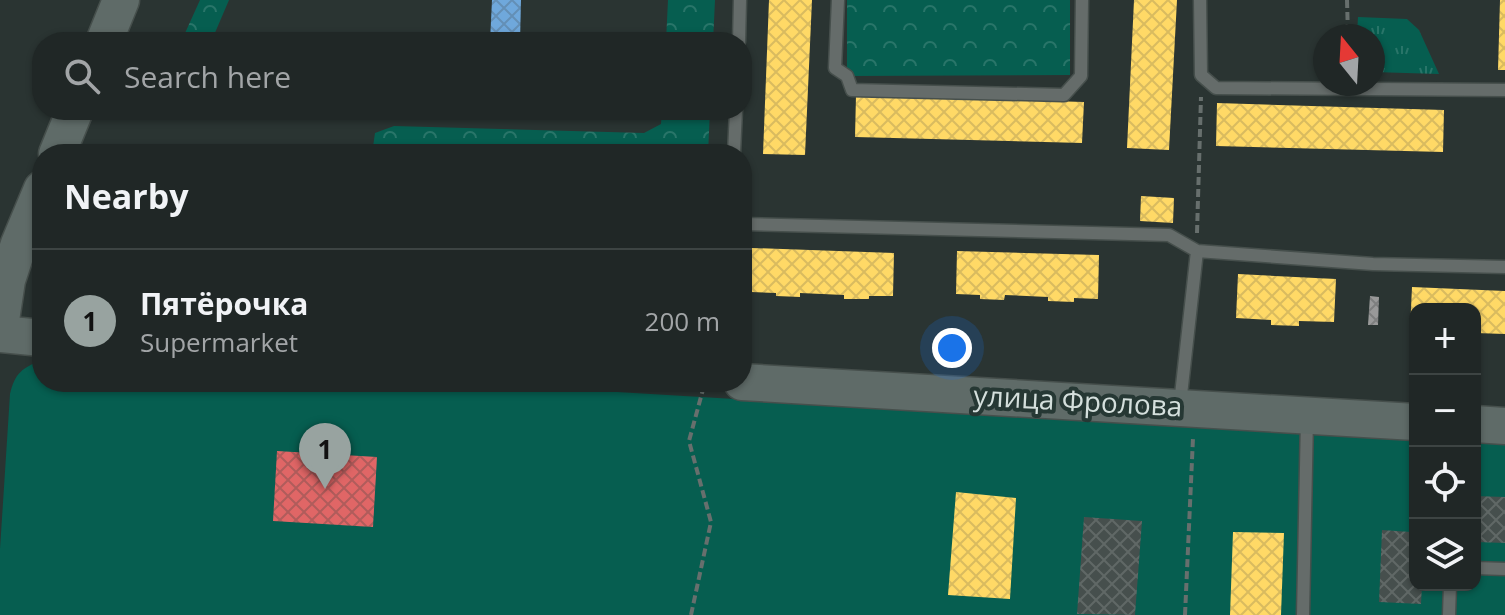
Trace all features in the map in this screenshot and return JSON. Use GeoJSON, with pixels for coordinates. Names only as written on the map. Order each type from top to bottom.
{"type":"FeatureCollection","features":[{"type":"Feature","properties":{"kind":"street"},"geometry":{"type":"LineString","coordinates":[[108,32],[121,0]]}},
{"type":"Feature","properties":{"kind":"street"},"geometry":{"type":"LineString","coordinates":[[61,144],[71,120]]}},
{"type":"Feature","properties":{"kind":"street"},"geometry":{"type":"LineString","coordinates":[[0,327],[7,280],[32,213]]}},
{"type":"Feature","properties":{"kind":"street"},"geometry":{"type":"LineString","coordinates":[[0,334],[32,337]]}},
{"type":"Feature","properties":{"kind":"street","name":"улица Фролова"},"geometry":{"type":"LineString","coordinates":[[752,383],[1409,422]]}},
{"type":"Feature","properties":{"kind":"street"},"geometry":{"type":"LineString","coordinates":[[1481,424],[1505,426]]}},
{"type":"Feature","properties":{"kind":"lane"},"geometry":{"type":"LineString","coordinates":[[739,32],[740,0]]}},
{"type":"Feature","properties":{"kind":"lane"},"geometry":{"type":"LineString","coordinates":[[838,0],[835,68],[847,76],[852,90],[1064,95],[1081,76],[1082,0]]}},
{"type":"Feature","properties":{"kind":"lane"},"geometry":{"type":"LineString","coordinates":[[1200,0],[1201,75],[1216,88],[1505,90]]}},
{"type":"Feature","properties":{"kind":"lane"},"geometry":{"type":"LineString","coordinates":[[734,144],[736,120]]}},
{"type":"Feature","properties":{"kind":"lane"},"geometry":{"type":"LineString","coordinates":[[752,224],[1169,235],[1197,251],[1373,264],[1505,267]]}},
{"type":"Feature","properties":{"kind":"lane"},"geometry":{"type":"LineString","coordinates":[[1187,408],[1197,251]]}},
{"type":"Feature","properties":{"kind":"lane"},"geometry":{"type":"LineString","coordinates":[[1303,615],[1307,417]]}},
{"type":"Feature","properties":{"kind":"lane"},"geometry":{"type":"LineString","coordinates":[[1481,568],[1505,569]]}},
{"type":"Feature","properties":{"kind":"lane"},"geometry":{"type":"LineString","coordinates":[[1449,615],[1450,591]]}},
{"type":"Feature","properties":{"kind":"path"},"geometry":{"type":"LineString","coordinates":[[1347,0],[1348,24]]}},
{"type":"Feature","properties":{"kind":"path"},"geometry":{"type":"LineString","coordinates":[[1197,251],[1201,75]]}},
{"type":"Feature","properties":{"kind":"path"},"geometry":{"type":"LineString","coordinates":[[691,615],[711,522],[689,441],[702,392]]}},
{"type":"Feature","properties":{"kind":"path"},"geometry":{"type":"LineString","coordinates":[[1185,615],[1187,408]]}},
{"type":"Feature","properties":{"kind":"green space"},"geometry":{"type":"Polygon","coordinates":[[[200,0],[229,0],[215,32],[186,32],[200,0]]]}},
{"type":"Feature","properties":{"kind":"green space"},"geometry":{"type":"Polygon","coordinates":[[[668,0],[715,0],[713,32],[666,32],[668,0]]]}},
{"type":"Feature","properties":{"kind":"green space"},"geometry":{"type":"Polygon","coordinates":[[[847,0],[1070,0],[1070,75],[847,76],[847,0]]]}},
{"type":"Feature","properties":{"kind":"green space"},"geometry":{"type":"Polygon","coordinates":[[[1358,17],[1407,19],[1419,30],[1439,74],[1385,72],[1385,24],[1358,24],[1358,17]]]}},
{"type":"Feature","properties":{"kind":"green space"},"geometry":{"type":"Polygon","coordinates":[[[661,120],[710,120],[708,144],[373,144],[375,133],[394,126],[644,133],[661,124],[661,120]]]}},
{"type":"Feature","properties":{"kind":"green space"},"geometry":{"type":"Polygon","coordinates":[[[32,365],[32,392],[617,392],[1409,439],[1409,591],[1481,591],[1481,442],[1505,444],[1505,615],[0,615],[0,549],[10,394],[20,372],[32,365]]]}},
{"type":"Feature","properties":{"kind":"building: Homes"},"geometry":{"type":"Polygon","coordinates":[[[769,0],[812,0],[805,155],[763,154],[769,0]]]}},
{"type":"Feature","properties":{"kind":"building: Homes"},"geometry":{"type":"Polygon","coordinates":[[[1134,0],[1177,0],[1169,150],[1127,148],[1134,0]]]}},
{"type":"Feature","properties":{"kind":"building: Homes"},"geometry":{"type":"Polygon","coordinates":[[[1500,0],[1505,0],[1505,70],[1498,70],[1500,0]]]}},
{"type":"Feature","properties":{"kind":"building: Homes"},"geometry":{"type":"Polygon","coordinates":[[[856,95],[1084,102],[1082,143],[855,137],[856,95]]]}},
{"type":"Feature","properties":{"kind":"building: Homes"},"geometry":{"type":"Polygon","coordinates":[[[1217,103],[1444,110],[1443,152],[1216,146],[1217,103]]]}},
{"type":"Feature","properties":{"kind":"building: Homes"},"geometry":{"type":"Polygon","coordinates":[[[1141,196],[1174,198],[1173,223],[1140,221],[1141,196]]]}},
{"type":"Feature","properties":{"kind":"building: Homes"},"geometry":{"type":"Polygon","coordinates":[[[752,248],[894,253],[893,296],[844,299],[844,295],[800,293],[800,297],[776,296],[776,293],[752,292],[752,248]]]}},
{"type":"Feature","properties":{"kind":"building: Homes"},"geometry":{"type":"Polygon","coordinates":[[[957,251],[1099,255],[1098,299],[1048,301],[1048,297],[1005,295],[1004,300],[956,294],[957,251]]]}},
{"type":"Feature","properties":{"kind":"building: Homes"},"geometry":{"type":"Polygon","coordinates":[[[1238,274],[1336,279],[1334,322],[1299,321],[1299,326],[1271,325],[1271,320],[1236,318],[1238,274]]]}},
{"type":"Feature","properties":{"kind":"building: Homes"},"geometry":{"type":"Polygon","coordinates":[[[1412,287],[1505,291],[1505,334],[1481,333],[1481,303],[1411,303],[1412,287]]]}},
{"type":"Feature","properties":{"kind":"building: Homes"},"geometry":{"type":"Polygon","coordinates":[[[956,492],[1016,498],[1010,599],[948,595],[956,492]]]}},
{"type":"Feature","properties":{"kind":"building: Homes"},"geometry":{"type":"Polygon","coordinates":[[[1233,532],[1284,533],[1281,615],[1230,615],[1233,532]]]}},
{"type":"Feature","properties":{"kind":"building: Shops"},"geometry":{"type":"Polygon","coordinates":[[[277,451],[377,457],[373,527],[273,521],[277,451]]]}},
{"type":"Feature","properties":{"kind":"building: Schools"},"geometry":{"type":"Polygon","coordinates":[[[492,0],[521,0],[520,32],[490,32],[492,0]]]}},
{"type":"Feature","properties":{"kind":"building: Industry"},"geometry":{"type":"Polygon","coordinates":[[[1370,296],[1379,297],[1378,325],[1368,325],[1370,296]]]}},
{"type":"Feature","properties":{"kind":"building: Other"},"geometry":{"type":"Polygon","coordinates":[[[1481,496],[1505,497],[1505,543],[1481,542],[1481,496]]]}},
{"type":"Feature","properties":{"kind":"building: Other"},"geometry":{"type":"Polygon","coordinates":[[[1084,517],[1142,521],[1135,615],[1077,614],[1084,517]]]}},
{"type":"Feature","properties":{"kind":"building: Other"},"geometry":{"type":"Polygon","coordinates":[[[1382,530],[1409,532],[1409,591],[1422,591],[1421,604],[1379,602],[1382,530]]]}},
{"type":"Feature","properties":{"kind":"place","name":"Пятёрочка"},"geometry":{"type":"Point","coordinates":[325,489]}}]}
